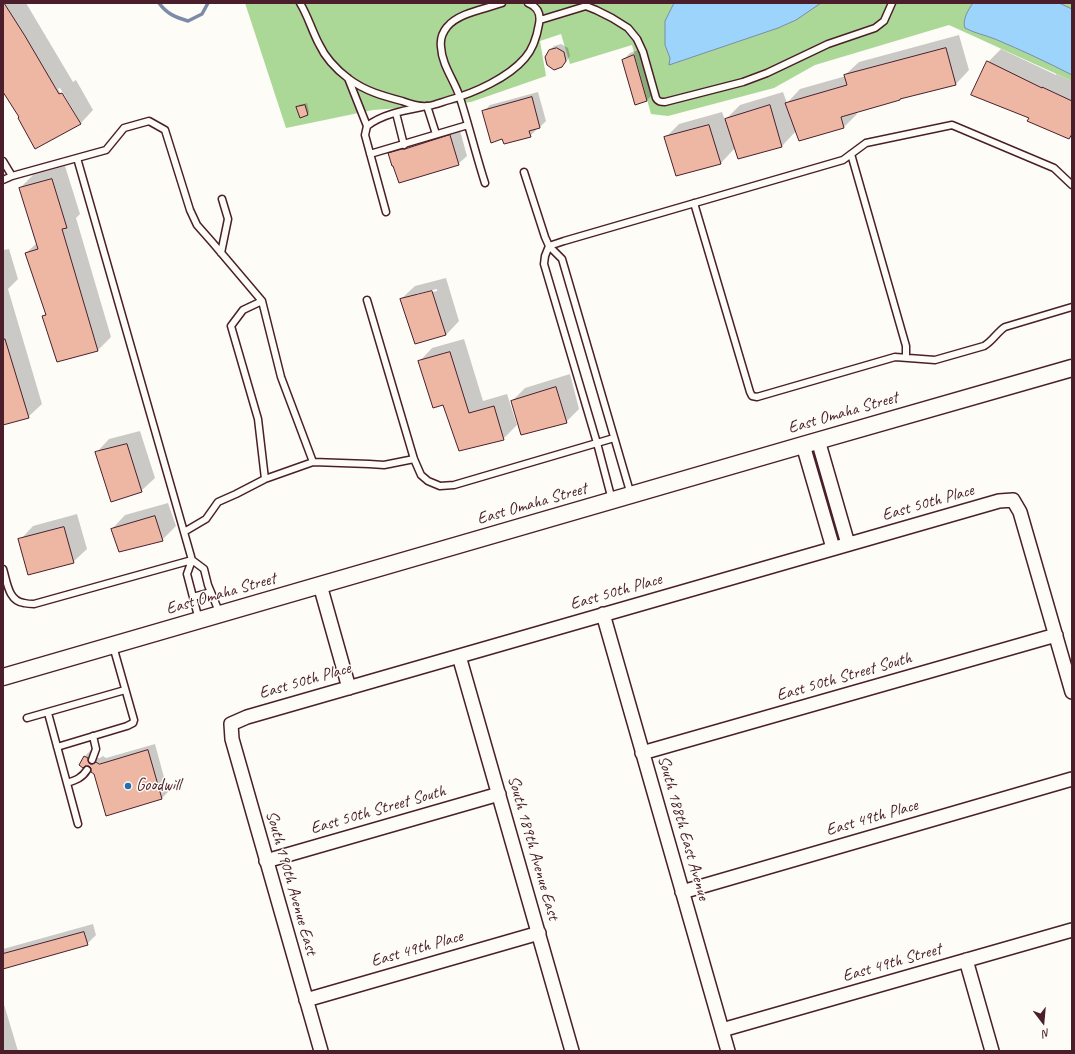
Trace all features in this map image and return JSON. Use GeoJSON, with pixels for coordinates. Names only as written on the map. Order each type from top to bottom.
{"type":"FeatureCollection","features":[{"type":"Feature","properties":{"kind":"street","name":"East Omaha Street"},"geometry":{"type":"LineString","coordinates":[[3,677],[810,442],[1072,368]]}},
{"type":"Feature","properties":{"kind":"street"},"geometry":{"type":"LineString","coordinates":[[810,442],[848,544]]}},
{"type":"Feature","properties":{"kind":"street"},"geometry":{"type":"LineString","coordinates":[[810,442],[832,548]]}},
{"type":"Feature","properties":{"kind":"street","name":"East 50th Place"},"geometry":{"type":"LineString","coordinates":[[231,724],[247,716],[1000,501],[1013,500],[1020,512],[1056,635]]}},
{"type":"Feature","properties":{"kind":"street"},"geometry":{"type":"LineString","coordinates":[[320,585],[349,688]]}},
{"type":"Feature","properties":{"kind":"street","name":"South 188th East Avenue"},"geometry":{"type":"LineString","coordinates":[[603,614],[728,1051]]}},
{"type":"Feature","properties":{"kind":"street"},"geometry":{"type":"LineString","coordinates":[[1056,635],[1072,692]]}},
{"type":"Feature","properties":{"kind":"street","name":"East 50th Street South"},"geometry":{"type":"LineString","coordinates":[[642,753],[1056,635]]}},
{"type":"Feature","properties":{"kind":"street","name":"South 189th Avenue East"},"geometry":{"type":"LineString","coordinates":[[459,656],[572,1051]]}},
{"type":"Feature","properties":{"kind":"street","name":"South 190th Avenue East"},"geometry":{"type":"LineString","coordinates":[[231,724],[232,739],[321,1051]]}},
{"type":"Feature","properties":{"kind":"street","name":"East 49th Place"},"geometry":{"type":"LineString","coordinates":[[682,892],[1072,779]]}},
{"type":"Feature","properties":{"kind":"street","name":"East 50th Street South"},"geometry":{"type":"LineString","coordinates":[[266,861],[499,794]]}},
{"type":"Feature","properties":{"kind":"street","name":"East 49th Street"},"geometry":{"type":"LineString","coordinates":[[722,1030],[1072,930]]}},
{"type":"Feature","properties":{"kind":"street","name":"East 49th Place"},"geometry":{"type":"LineString","coordinates":[[306,1000],[539,933]]}},
{"type":"Feature","properties":{"kind":"street"},"geometry":{"type":"LineString","coordinates":[[966,960],[992,1051]]}},
{"type":"Feature","properties":{"kind":"lane"},"geometry":{"type":"LineString","coordinates":[[300,3],[324,53],[348,78],[358,85],[377,94],[412,104],[427,106]]}},
{"type":"Feature","properties":{"kind":"lane"},"geometry":{"type":"LineString","coordinates":[[485,183],[460,97],[443,59],[441,38],[454,19],[500,3]]}},
{"type":"Feature","properties":{"kind":"lane"},"geometry":{"type":"LineString","coordinates":[[367,126],[374,121],[396,113],[460,97],[484,87],[513,69],[526,58],[536,38],[540,20],[539,13],[537,5],[528,3]]}},
{"type":"Feature","properties":{"kind":"lane"},"geometry":{"type":"LineString","coordinates":[[540,20],[595,3]]}},
{"type":"Feature","properties":{"kind":"lane"},"geometry":{"type":"LineString","coordinates":[[586,6],[602,13],[628,28],[637,39],[643,52],[657,101],[665,102],[743,82],[828,44],[875,28],[884,20],[892,3]]}},
{"type":"Feature","properties":{"kind":"lane"},"geometry":{"type":"LineString","coordinates":[[348,78],[367,126],[365,135],[386,212]]}},
{"type":"Feature","properties":{"kind":"lane"},"geometry":{"type":"LineString","coordinates":[[427,106],[436,134]]}},
{"type":"Feature","properties":{"kind":"lane"},"geometry":{"type":"LineString","coordinates":[[396,113],[404,145]]}},
{"type":"Feature","properties":{"kind":"lane"},"geometry":{"type":"LineString","coordinates":[[3,180],[12,176],[106,150],[124,128],[149,121],[165,130],[190,210],[197,225],[262,301],[281,377],[313,462]]}},
{"type":"Feature","properties":{"kind":"lane"},"geometry":{"type":"LineString","coordinates":[[370,154],[468,125]]}},
{"type":"Feature","properties":{"kind":"lane"},"geometry":{"type":"LineString","coordinates":[[612,500],[597,443],[544,264],[549,246],[843,160],[866,143],[952,125],[1054,168],[1072,185]]}},
{"type":"Feature","properties":{"kind":"lane"},"geometry":{"type":"LineString","coordinates":[[851,154],[906,346],[906,357]]}},
{"type":"Feature","properties":{"kind":"lane"},"geometry":{"type":"LineString","coordinates":[[78,158],[192,560],[187,574],[199,620]]}},
{"type":"Feature","properties":{"kind":"lane"},"geometry":{"type":"LineString","coordinates":[[3,161],[12,176]]}},
{"type":"Feature","properties":{"kind":"lane"},"geometry":{"type":"LineString","coordinates":[[524,172],[545,237],[549,246],[562,259],[631,495]]}},
{"type":"Feature","properties":{"kind":"lane"},"geometry":{"type":"LineString","coordinates":[[221,253],[228,219],[222,200]]}},
{"type":"Feature","properties":{"kind":"lane"},"geometry":{"type":"LineString","coordinates":[[694,203],[747,384],[752,396],[757,396],[895,357],[935,360],[984,346],[988,344],[1000,330],[1005,327],[1072,307]]}},
{"type":"Feature","properties":{"kind":"lane"},"geometry":{"type":"LineString","coordinates":[[367,300],[414,459],[421,475],[428,481],[440,486],[454,485],[614,438]]}},
{"type":"Feature","properties":{"kind":"lane"},"geometry":{"type":"LineString","coordinates":[[262,301],[243,310],[232,326],[258,419],[265,479]]}},
{"type":"Feature","properties":{"kind":"lane"},"geometry":{"type":"LineString","coordinates":[[184,532],[206,519],[218,502],[265,479],[313,462],[384,465],[414,459]]}},
{"type":"Feature","properties":{"kind":"lane"},"geometry":{"type":"LineString","coordinates":[[3,568],[10,592],[13,597],[23,603],[34,604],[192,560]]}},
{"type":"Feature","properties":{"kind":"lane"},"geometry":{"type":"LineString","coordinates":[[192,560],[204,569],[220,614]]}},
{"type":"Feature","properties":{"kind":"lane"},"geometry":{"type":"LineString","coordinates":[[193,597],[211,592]]}},
{"type":"Feature","properties":{"kind":"lane"},"geometry":{"type":"LineString","coordinates":[[57,747],[133,723],[134,720],[113,645]]}},
{"type":"Feature","properties":{"kind":"lane"},"geometry":{"type":"LineString","coordinates":[[27,718],[125,690]]}},
{"type":"Feature","properties":{"kind":"lane"},"geometry":{"type":"LineString","coordinates":[[48,713],[78,824]]}},
{"type":"Feature","properties":{"kind":"lane"},"geometry":{"type":"LineString","coordinates":[[92,760],[96,749],[93,736]]}},
{"type":"Feature","properties":{"kind":"lane"},"geometry":{"type":"LineString","coordinates":[[67,783],[78,780],[87,770]]}},
{"type":"Feature","properties":{"kind":"green space"},"geometry":{"type":"Polygon","coordinates":[[[245,3],[1072,3],[1072,81],[949,25],[815,65],[774,88],[668,116],[651,114],[632,45],[570,64],[561,34],[540,41],[546,76],[471,102],[373,110],[286,128],[245,3]]]}},
{"type":"Feature","properties":{"kind":"water"},"geometry":{"type":"Polygon","coordinates":[[[675,3],[821,3],[796,20],[778,28],[669,65],[670,58],[665,45],[665,21],[675,3]]]}},
{"type":"Feature","properties":{"kind":"water"},"geometry":{"type":"Polygon","coordinates":[[[973,3],[1059,3],[1072,9],[1072,75],[1014,47],[965,28],[965,18],[973,3]]]}},
{"type":"Feature","properties":{"kind":"building"},"geometry":{"type":"Polygon","coordinates":[[[3,3],[25,36],[59,94],[62,93],[81,124],[35,149],[18,118],[19,117],[3,92],[3,3]]]}},
{"type":"Feature","properties":{"kind":"building"},"geometry":{"type":"Polygon","coordinates":[[[557,48],[564,52],[566,61],[562,67],[554,70],[547,65],[545,57],[549,50],[557,48]]]}},
{"type":"Feature","properties":{"kind":"building"},"geometry":{"type":"Polygon","coordinates":[[[946,48],[956,85],[900,99],[841,117],[844,128],[799,141],[785,103],[847,85],[844,75],[946,48]]]}},
{"type":"Feature","properties":{"kind":"building"},"geometry":{"type":"Polygon","coordinates":[[[634,55],[647,101],[635,105],[622,60],[634,55]]]}},
{"type":"Feature","properties":{"kind":"building"},"geometry":{"type":"Polygon","coordinates":[[[987,61],[1072,101],[1072,134],[1069,139],[1027,121],[1029,118],[971,95],[987,61]]]}},
{"type":"Feature","properties":{"kind":"building"},"geometry":{"type":"Polygon","coordinates":[[[532,97],[540,128],[529,131],[531,137],[504,144],[502,139],[491,143],[482,111],[532,97]]]}},
{"type":"Feature","properties":{"kind":"building"},"geometry":{"type":"Polygon","coordinates":[[[305,105],[308,115],[300,118],[296,107],[305,105]]]}},
{"type":"Feature","properties":{"kind":"building"},"geometry":{"type":"Polygon","coordinates":[[[770,105],[782,147],[738,159],[725,119],[770,105]]]}},
{"type":"Feature","properties":{"kind":"building"},"geometry":{"type":"Polygon","coordinates":[[[709,125],[721,164],[676,176],[664,137],[709,125]]]}},
{"type":"Feature","properties":{"kind":"building"},"geometry":{"type":"Polygon","coordinates":[[[450,135],[459,165],[399,183],[388,153],[450,135]]]}},
{"type":"Feature","properties":{"kind":"building"},"geometry":{"type":"Polygon","coordinates":[[[52,179],[67,228],[62,229],[98,351],[57,362],[42,316],[46,315],[25,253],[38,249],[19,188],[52,179]]]}},
{"type":"Feature","properties":{"kind":"building"},"geometry":{"type":"Polygon","coordinates":[[[432,291],[446,335],[415,344],[400,299],[432,291]]]}},
{"type":"Feature","properties":{"kind":"building"},"geometry":{"type":"Polygon","coordinates":[[[3,339],[5,339],[29,418],[3,425],[3,339]]]}},
{"type":"Feature","properties":{"kind":"building"},"geometry":{"type":"Polygon","coordinates":[[[450,352],[469,413],[494,406],[504,440],[459,451],[443,405],[433,408],[418,361],[450,352]]]}},
{"type":"Feature","properties":{"kind":"building"},"geometry":{"type":"Polygon","coordinates":[[[556,387],[567,423],[521,435],[511,401],[556,387]]]}},
{"type":"Feature","properties":{"kind":"building"},"geometry":{"type":"Polygon","coordinates":[[[127,444],[142,492],[111,502],[95,452],[127,444]]]}},
{"type":"Feature","properties":{"kind":"building"},"geometry":{"type":"Polygon","coordinates":[[[155,516],[163,541],[119,552],[111,529],[155,516]]]}},
{"type":"Feature","properties":{"kind":"building"},"geometry":{"type":"Polygon","coordinates":[[[64,527],[74,563],[28,575],[18,539],[64,527]]]}},
{"type":"Feature","properties":{"kind":"building","name":"Goodwill"},"geometry":{"type":"Polygon","coordinates":[[[148,750],[162,799],[106,816],[91,768],[89,766],[85,766],[83,768],[79,765],[84,756],[88,758],[90,764],[96,762],[99,764],[148,750]]]}},
{"type":"Feature","properties":{"kind":"building"},"geometry":{"type":"Polygon","coordinates":[[[84,932],[88,945],[3,969],[3,954],[84,932]]]}},
{"type":"Feature","properties":{"kind":"waterway"},"geometry":{"type":"LineString","coordinates":[[159,3],[172,15],[188,21],[202,14],[208,3]]}},
{"type":"Feature","properties":{"kind":"place","name":"Goodwill"},"geometry":{"type":"Point","coordinates":[128,786]}}]}
